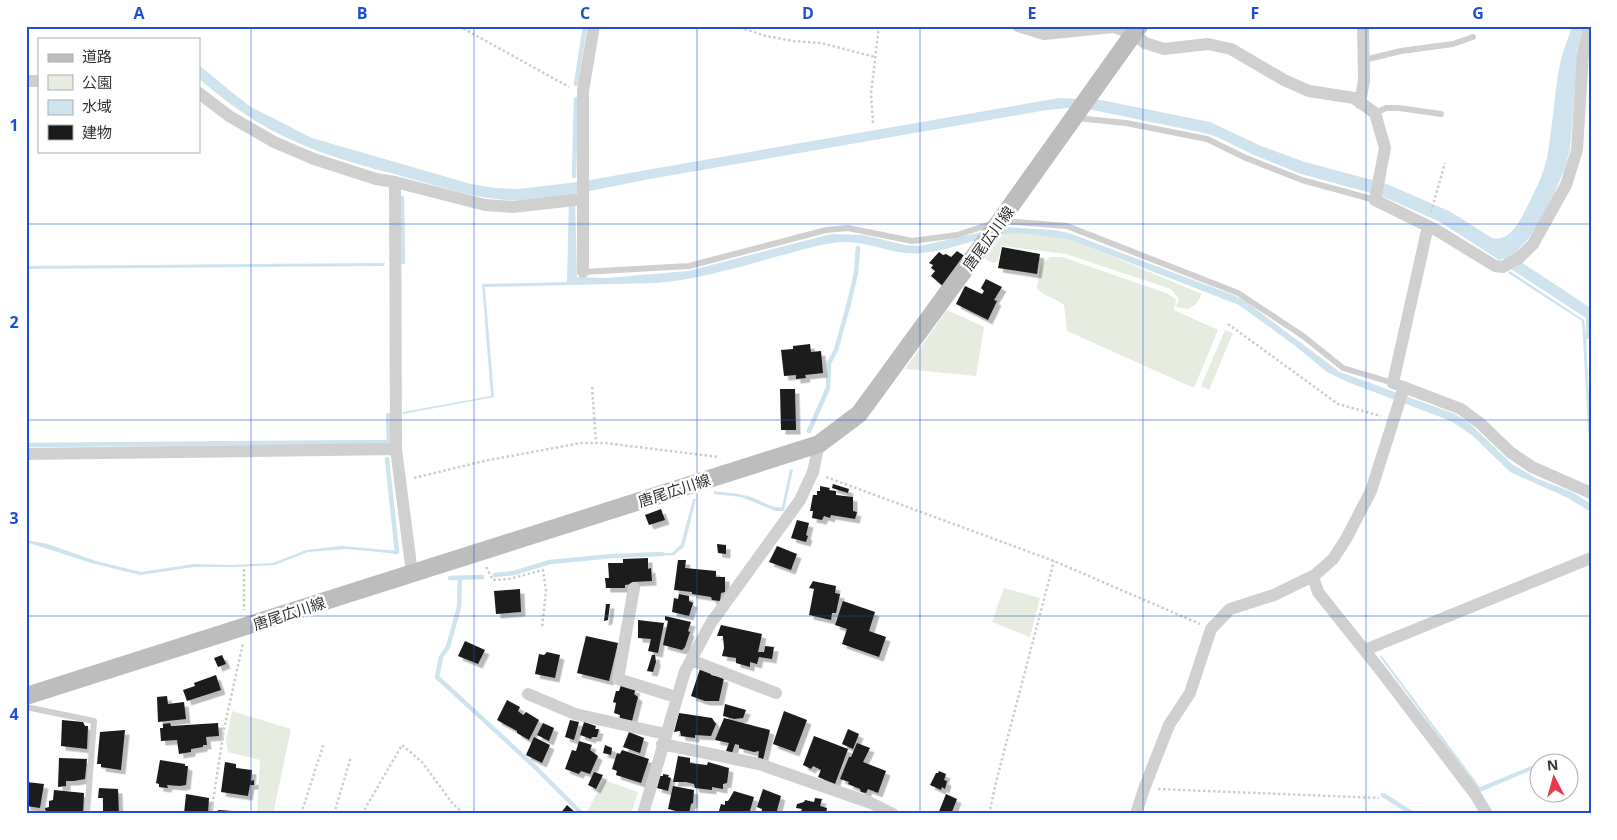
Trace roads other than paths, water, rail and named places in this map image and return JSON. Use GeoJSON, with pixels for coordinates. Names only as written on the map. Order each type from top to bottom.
{"type":"FeatureCollection","features":[{"type":"Feature","properties":{"kind":"main road","name":"唐尾広川線"},"geometry":{"type":"LineString","coordinates":[[26,696],[244,632],[412,573],[819,444],[859,414],[1136,30]]}},
{"type":"Feature","properties":{"kind":"street"},"geometry":{"type":"LineString","coordinates":[[583,272],[583,95],[594,26]]}},
{"type":"Feature","properties":{"kind":"street"},"geometry":{"type":"LineString","coordinates":[[1018,26],[1044,34],[1114,27],[1136,30],[1145,43],[1164,48],[1208,44],[1231,49],[1284,80],[1309,91],[1354,98],[1375,114],[1385,148],[1375,198],[1438,231],[1496,266],[1506,265],[1519,258],[1534,244],[1566,184],[1577,150],[1583,54],[1590,26]]}},
{"type":"Feature","properties":{"kind":"street"},"geometry":{"type":"LineString","coordinates":[[1360,103],[1364,80],[1363,26]]}},
{"type":"Feature","properties":{"kind":"street"},"geometry":{"type":"LineString","coordinates":[[200,94],[229,116],[274,142],[314,159],[376,179],[395,182],[485,206],[513,207],[583,197]]}},
{"type":"Feature","properties":{"kind":"street"},"geometry":{"type":"LineString","coordinates":[[1577,150],[1591,149]]}},
{"type":"Feature","properties":{"kind":"street"},"geometry":{"type":"LineString","coordinates":[[395,182],[396,449],[412,573]]}},
{"type":"Feature","properties":{"kind":"street"},"geometry":{"type":"LineString","coordinates":[[1136,814],[1144,788],[1169,726],[1190,693],[1211,629],[1230,609],[1274,595],[1312,577],[1333,560],[1371,491],[1393,420],[1428,226]]}},
{"type":"Feature","properties":{"kind":"street"},"geometry":{"type":"LineString","coordinates":[[1399,391],[1461,409],[1481,424],[1510,452],[1532,467],[1591,493]]}},
{"type":"Feature","properties":{"kind":"street"},"geometry":{"type":"LineString","coordinates":[[643,814],[676,697],[690,660],[711,623],[800,500],[813,472],[819,444]]}},
{"type":"Feature","properties":{"kind":"street"},"geometry":{"type":"LineString","coordinates":[[26,454],[396,449]]}},
{"type":"Feature","properties":{"kind":"street"},"geometry":{"type":"LineString","coordinates":[[1365,650],[1591,558]]}},
{"type":"Feature","properties":{"kind":"street"},"geometry":{"type":"LineString","coordinates":[[1312,577],[1318,592],[1365,650],[1475,794],[1487,814]]}},
{"type":"Feature","properties":{"kind":"street"},"geometry":{"type":"LineString","coordinates":[[634,588],[618,679],[676,697]]}},
{"type":"Feature","properties":{"kind":"street"},"geometry":{"type":"LineString","coordinates":[[690,660],[776,693]]}},
{"type":"Feature","properties":{"kind":"street"},"geometry":{"type":"LineString","coordinates":[[528,694],[575,714],[759,764],[871,803],[893,814]]}},
{"type":"Feature","properties":{"kind":"lane"},"geometry":{"type":"LineString","coordinates":[[1364,60],[1401,51],[1453,44],[1473,37]]}},
{"type":"Feature","properties":{"kind":"lane"},"geometry":{"type":"LineString","coordinates":[[1375,114],[1386,108],[1441,114]]}},
{"type":"Feature","properties":{"kind":"lane"},"geometry":{"type":"LineString","coordinates":[[1080,109],[1126,123],[1207,139],[1246,158],[1302,180],[1375,198]]}},
{"type":"Feature","properties":{"kind":"lane"},"geometry":{"type":"LineString","coordinates":[[583,272],[689,266],[826,230],[848,228],[912,241],[994,229],[1067,226],[1238,292],[1303,336],[1343,368],[1399,391]]}},
{"type":"Feature","properties":{"kind":"lane"},"geometry":{"type":"LineString","coordinates":[[26,707],[94,721],[87,814]]}},
{"type":"Feature","properties":{"kind":"water"},"geometry":{"type":"Polygon","coordinates":[[[1572,26],[1583,26],[1577,51],[1570,149],[1565,168],[1541,219],[1528,239],[1516,252],[1521,262],[1591,308],[1591,338],[1586,339],[1591,433],[1591,480],[1582,321],[1508,273],[1510,271],[1584,320],[1586,335],[1586,318],[1512,270],[1504,259],[1499,260],[1440,222],[1382,196],[1301,174],[1204,133],[1088,109],[1047,110],[650,179],[575,194],[577,277],[606,278],[688,271],[831,234],[863,235],[905,245],[920,246],[1004,227],[1053,230],[1069,233],[1245,301],[1340,372],[1455,414],[1468,422],[1512,464],[1536,478],[1572,492],[1591,504],[1591,512],[1568,498],[1510,472],[1473,436],[1451,421],[1350,383],[1327,372],[1239,305],[1071,240],[1028,234],[1003,234],[982,238],[943,250],[922,253],[902,252],[853,242],[827,244],[704,276],[657,283],[485,287],[494,397],[403,414],[403,412],[491,396],[482,284],[567,282],[569,195],[520,200],[492,199],[454,191],[343,160],[297,143],[260,124],[200,80],[200,66],[251,107],[312,138],[471,184],[518,189],[578,182],[1059,98],[1101,100],[1210,122],[1261,146],[1305,162],[1387,184],[1451,212],[1492,238],[1498,239],[1508,235],[1516,226],[1543,172],[1549,146],[1561,59],[1572,26]]]}},
{"type":"Feature","properties":{"kind":"water"},"geometry":{"type":"Polygon","coordinates":[[[385,263],[384,266],[26,269],[26,266],[385,263]]]}},
{"type":"Feature","properties":{"kind":"water"},"geometry":{"type":"Polygon","coordinates":[[[790,469],[793,470],[784,511],[776,511],[741,497],[714,494],[714,491],[742,495],[755,498],[770,506],[782,507],[790,469]]]}},
{"type":"Feature","properties":{"kind":"water"},"geometry":{"type":"Polygon","coordinates":[[[693,499],[696,499],[684,547],[674,555],[657,556],[657,553],[672,553],[681,544],[693,499]]]}},
{"type":"Feature","properties":{"kind":"water"},"geometry":{"type":"Polygon","coordinates":[[[26,540],[48,544],[96,561],[141,572],[194,564],[273,563],[306,550],[341,546],[399,551],[398,554],[347,549],[308,552],[275,565],[194,567],[140,575],[91,563],[26,542],[26,540]]]}},
{"type":"Feature","properties":{"kind":"water"},"geometry":{"type":"Polygon","coordinates":[[[1381,655],[1480,787],[1530,767],[1530,771],[1480,792],[1380,657],[1381,655]]]}},
{"type":"Feature","properties":{"kind":"waterway"},"geometry":{"type":"LineString","coordinates":[[576,84],[585,26]]}},
{"type":"Feature","properties":{"kind":"waterway"},"geometry":{"type":"LineString","coordinates":[[574,176],[576,99]]}},
{"type":"Feature","properties":{"kind":"waterway"},"geometry":{"type":"LineString","coordinates":[[402,198],[403,262]]}},
{"type":"Feature","properties":{"kind":"waterway"},"geometry":{"type":"LineString","coordinates":[[809,431],[828,388],[829,363],[836,350],[849,303],[856,273],[858,248]]}},
{"type":"Feature","properties":{"kind":"waterway"},"geometry":{"type":"LineString","coordinates":[[26,445],[389,442],[388,415]]}},
{"type":"Feature","properties":{"kind":"waterway"},"geometry":{"type":"LineString","coordinates":[[387,459],[397,552],[395,552]]}},
{"type":"Feature","properties":{"kind":"waterway"},"geometry":{"type":"LineString","coordinates":[[495,575],[514,573],[550,562],[662,554]]}},
{"type":"Feature","properties":{"kind":"waterway"},"geometry":{"type":"LineString","coordinates":[[450,578],[482,577]]}},
{"type":"Feature","properties":{"kind":"waterway"},"geometry":{"type":"LineString","coordinates":[[460,578],[459,607],[448,647],[441,657],[437,677],[535,767],[582,814]]}},
{"type":"Feature","properties":{"kind":"waterway"},"geometry":{"type":"LineString","coordinates":[[1383,795],[1413,814]]}}]}
